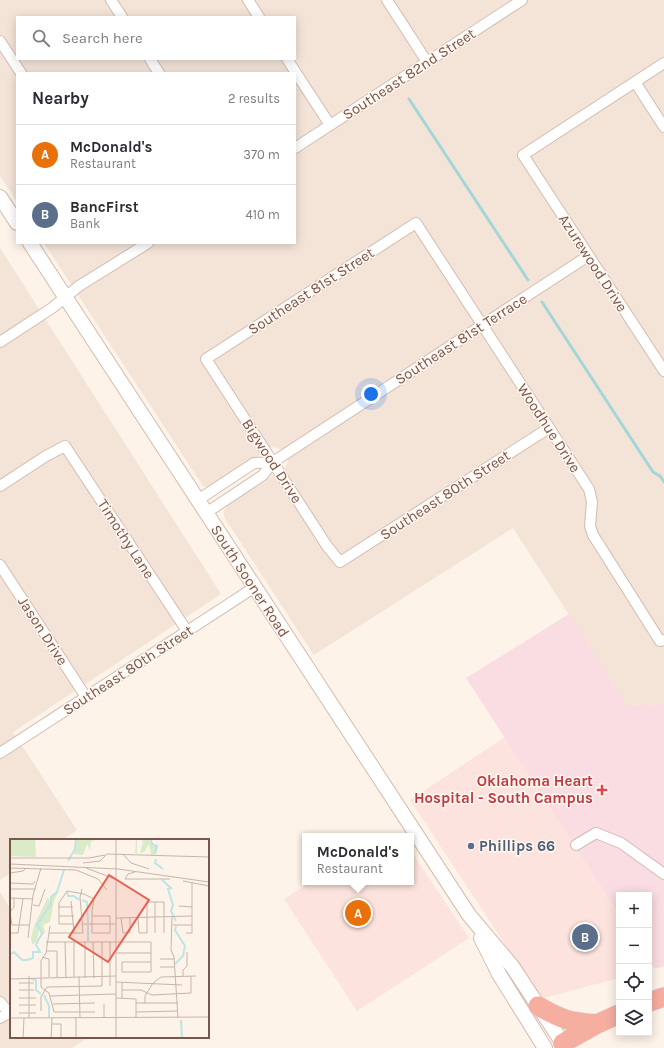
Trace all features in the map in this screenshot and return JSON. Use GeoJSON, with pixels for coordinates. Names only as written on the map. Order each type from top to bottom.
{"type":"FeatureCollection","features":[{"type":"Feature","properties":{"kind":"highway"},"geometry":{"type":"LineString","coordinates":[[652,1001],[664,997]]}},
{"type":"Feature","properties":{"kind":"highway"},"geometry":{"type":"LineString","coordinates":[[538,1006],[564,1020],[597,1024]]}},
{"type":"Feature","properties":{"kind":"highway"},"geometry":{"type":"LineString","coordinates":[[561,1046],[597,1024],[616,1015]]}},
{"type":"Feature","properties":{"kind":"main road"},"geometry":{"type":"LineString","coordinates":[[0,197],[16,221]]}},
{"type":"Feature","properties":{"kind":"main road","name":"South Sooner Road"},"geometry":{"type":"LineString","coordinates":[[31,244],[471,918],[499,974],[545,1048]]}},
{"type":"Feature","properties":{"kind":"main road","name":"South Sooner Road"},"geometry":{"type":"LineString","coordinates":[[471,918],[512,966],[538,1006],[561,1046]]}},
{"type":"Feature","properties":{"kind":"street"},"geometry":{"type":"LineString","coordinates":[[111,0],[121,16]]}},
{"type":"Feature","properties":{"kind":"street"},"geometry":{"type":"LineString","coordinates":[[248,0],[258,16]]}},
{"type":"Feature","properties":{"kind":"street"},"geometry":{"type":"LineString","coordinates":[[387,0],[427,62]]}},
{"type":"Feature","properties":{"kind":"street","name":"Southeast 82nd Street"},"geometry":{"type":"LineString","coordinates":[[296,147],[522,0]]}},
{"type":"Feature","properties":{"kind":"street"},"geometry":{"type":"LineString","coordinates":[[0,41],[19,72]]}},
{"type":"Feature","properties":{"kind":"street"},"geometry":{"type":"LineString","coordinates":[[151,60],[158,72]]}},
{"type":"Feature","properties":{"kind":"street"},"geometry":{"type":"LineString","coordinates":[[288,60],[295,72]]}},
{"type":"Feature","properties":{"kind":"street"},"geometry":{"type":"LineString","coordinates":[[664,63],[635,82],[664,127]]}},
{"type":"Feature","properties":{"kind":"street"},"geometry":{"type":"LineString","coordinates":[[296,73],[330,125]]}},
{"type":"Feature","properties":{"kind":"street","name":"Azurewood Drive"},"geometry":{"type":"LineString","coordinates":[[635,82],[523,155],[664,371]]}},
{"type":"Feature","properties":{"kind":"street","name":"Woodhue Drive"},"geometry":{"type":"LineString","coordinates":[[416,223],[589,489],[592,502],[590,526],[593,535],[662,640]]}},
{"type":"Feature","properties":{"kind":"street","name":"Southeast 81st Street"},"geometry":{"type":"LineString","coordinates":[[206,359],[416,223]]}},
{"type":"Feature","properties":{"kind":"street"},"geometry":{"type":"LineString","coordinates":[[0,342],[52,308],[79,286],[133,247],[144,244]]}},
{"type":"Feature","properties":{"kind":"street","name":"Southeast 81st Terrace"},"geometry":{"type":"LineString","coordinates":[[206,513],[263,474],[273,462],[588,256]]}},
{"type":"Feature","properties":{"kind":"street","name":"Bigwood Drive"},"geometry":{"type":"LineString","coordinates":[[206,359],[327,546],[340,562]]}},
{"type":"Feature","properties":{"kind":"street","name":"Southeast 80th Street"},"geometry":{"type":"LineString","coordinates":[[340,562],[549,428]]}},
{"type":"Feature","properties":{"kind":"street","name":"Timothy Lane"},"geometry":{"type":"LineString","coordinates":[[0,486],[64,446],[187,632]]}},
{"type":"Feature","properties":{"kind":"street","name":"Southeast 81st Terrace"},"geometry":{"type":"LineString","coordinates":[[198,500],[254,463],[273,462]]}},
{"type":"Feature","properties":{"kind":"street","name":"Jason Drive"},"geometry":{"type":"LineString","coordinates":[[0,565],[86,697]]}},
{"type":"Feature","properties":{"kind":"street","name":"Southeast 80th Street"},"geometry":{"type":"LineString","coordinates":[[0,753],[255,587]]}},
{"type":"Feature","properties":{"kind":"street"},"geometry":{"type":"LineString","coordinates":[[576,845],[596,833],[621,843],[664,874]]}},
{"type":"Feature","properties":{"kind":"street"},"geometry":{"type":"LineString","coordinates":[[0,1002],[8,1013],[0,1018]]}},
{"type":"Feature","properties":{"kind":"shaded area"},"geometry":{"type":"Polygon","coordinates":[[[0,0],[664,0],[664,704],[628,706],[513,528],[314,655],[224,517],[224,511],[227,506],[285,468],[288,461],[280,449],[272,447],[212,486],[208,488],[203,486],[45,244],[296,244],[296,72],[16,72],[16,200],[0,176],[0,0]]]}},
{"type":"Feature","properties":{"kind":"shaded area"},"geometry":{"type":"Polygon","coordinates":[[[0,248],[221,594],[13,732],[77,830],[64,839],[10,839],[10,874],[0,880],[0,248]]]}},
{"type":"Feature","properties":{"kind":"shaded area","name":"Oklahoma Heart Hospital - South Campus"},"geometry":{"type":"Polygon","coordinates":[[[569,614],[628,706],[664,704],[664,967],[654,968],[652,965],[652,892],[616,892],[616,909],[466,678],[569,614]]]}},
{"type":"Feature","properties":{"kind":"shaded area"},"geometry":{"type":"Polygon","coordinates":[[[505,737],[616,909],[616,979],[541,999],[410,800],[505,737]]]}},
{"type":"Feature","properties":{"kind":"shaded area"},"geometry":{"type":"Polygon","coordinates":[[[414,856],[469,938],[357,1011],[284,899],[306,885],[414,885],[414,856]]]}},
{"type":"Feature","properties":{"kind":"shaded area"},"geometry":{"type":"Polygon","coordinates":[[[0,892],[10,908],[10,1038],[87,1038],[72,1048],[0,1048],[0,892]]]}},
{"type":"Feature","properties":{"kind":"waterway"},"geometry":{"type":"LineString","coordinates":[[409,99],[528,280]]}},
{"type":"Feature","properties":{"kind":"waterway"},"geometry":{"type":"LineString","coordinates":[[542,302],[653,472],[660,476],[664,482]]}},
{"type":"Feature","properties":{"kind":"place","name":"Oklahoma Heart Hospital - South Campus"},"geometry":{"type":"Point","coordinates":[602,790]}},
{"type":"Feature","properties":{"kind":"place","name":"Phillips 66"},"geometry":{"type":"Point","coordinates":[471,846]}},
{"type":"Feature","properties":{"kind":"place","name":"McDonald's"},"geometry":{"type":"Point","coordinates":[358,913]}},
{"type":"Feature","properties":{"kind":"place","name":"BancFirst"},"geometry":{"type":"Point","coordinates":[585,937]}}]}
